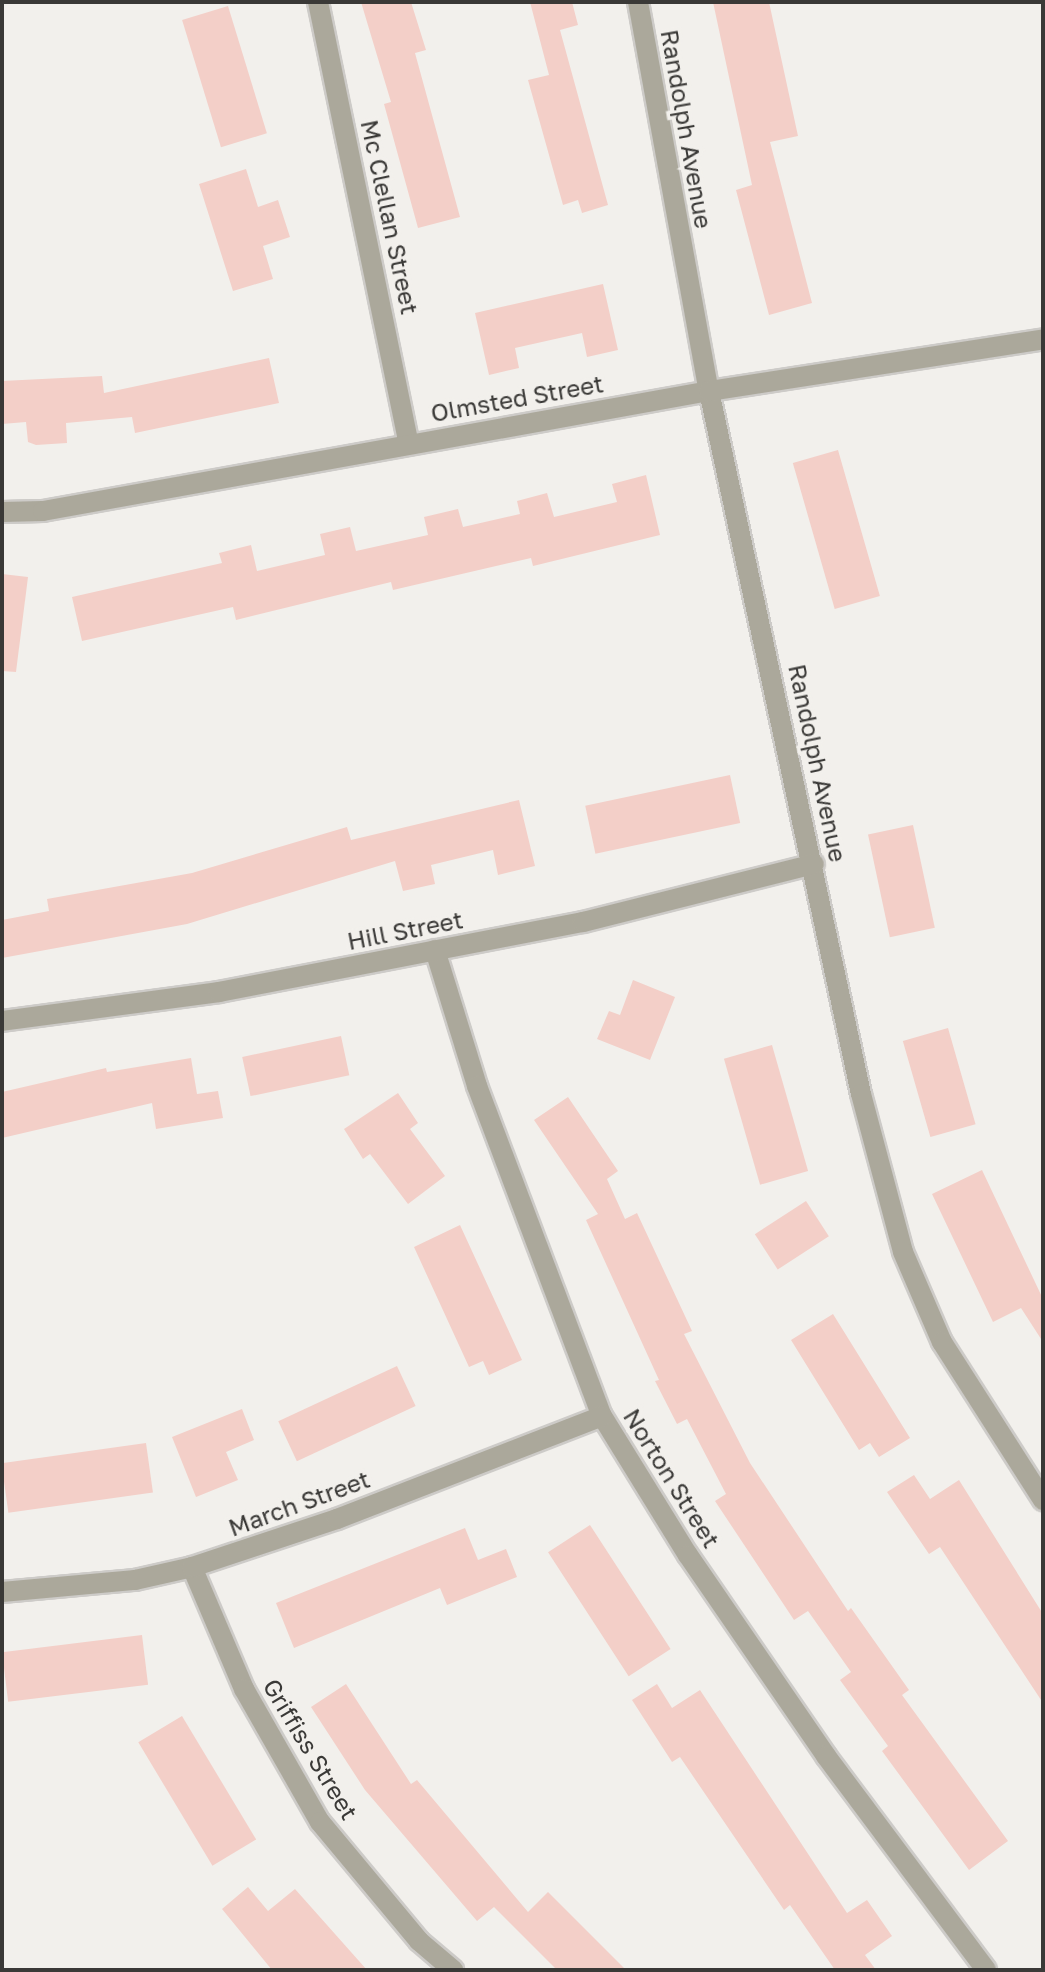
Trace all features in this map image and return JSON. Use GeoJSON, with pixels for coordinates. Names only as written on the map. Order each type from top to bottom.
{"type":"FeatureCollection","features":[{"type":"Feature","properties":{"kind":"street","name":"Mc Clellan Street"},"geometry":{"type":"LineString","coordinates":[[318,2],[409,444]]}},
{"type":"Feature","properties":{"kind":"street","name":"Randolph Avenue"},"geometry":{"type":"LineString","coordinates":[[638,2],[709,391],[814,864],[861,1094],[903,1252],[942,1342],[1043,1500]]}},
{"type":"Feature","properties":{"kind":"street","name":"Olmsted Street"},"geometry":{"type":"LineString","coordinates":[[2,512],[43,511],[709,391],[1043,339]]}},
{"type":"Feature","properties":{"kind":"street","name":"Hill Street"},"geometry":{"type":"LineString","coordinates":[[2,1021],[219,992],[583,922],[814,864]]}},
{"type":"Feature","properties":{"kind":"street","name":"Norton Street"},"geometry":{"type":"LineString","coordinates":[[435,950],[477,1086],[602,1416],[688,1555],[826,1756],[986,1970]]}},
{"type":"Feature","properties":{"kind":"street","name":"March Street"},"geometry":{"type":"LineString","coordinates":[[2,1592],[135,1580],[192,1567],[337,1519],[602,1416]]}},
{"type":"Feature","properties":{"kind":"street","name":"Griffiss Street"},"geometry":{"type":"LineString","coordinates":[[192,1567],[244,1689],[320,1822],[419,1941],[453,1970]]}},
{"type":"Feature","properties":{"kind":"building"},"geometry":{"type":"Polygon","coordinates":[[[361,2],[411,2],[426,50],[415,53],[460,217],[418,228],[384,104],[391,102],[361,2]]]}},
{"type":"Feature","properties":{"kind":"building"},"geometry":{"type":"Polygon","coordinates":[[[530,2],[572,2],[578,25],[560,30],[608,205],[582,213],[578,200],[563,205],[528,80],[549,75],[530,2]]]}},
{"type":"Feature","properties":{"kind":"building"},"geometry":{"type":"Polygon","coordinates":[[[713,2],[769,2],[798,136],[770,142],[812,303],[769,315],[736,190],[752,185],[713,2]]]}},
{"type":"Feature","properties":{"kind":"building"},"geometry":{"type":"Polygon","coordinates":[[[228,6],[267,133],[221,147],[182,20],[228,6]]]}},
{"type":"Feature","properties":{"kind":"building"},"geometry":{"type":"Polygon","coordinates":[[[246,169],[258,207],[278,200],[290,237],[263,246],[273,279],[233,291],[199,184],[246,169]]]}},
{"type":"Feature","properties":{"kind":"building"},"geometry":{"type":"Polygon","coordinates":[[[603,284],[618,350],[587,357],[582,333],[515,348],[519,368],[489,375],[475,313],[603,284]]]}},
{"type":"Feature","properties":{"kind":"building"},"geometry":{"type":"Polygon","coordinates":[[[269,358],[279,403],[135,433],[132,417],[66,423],[67,443],[36,445],[28,442],[26,422],[2,424],[2,381],[102,376],[104,393],[269,358]]]}},
{"type":"Feature","properties":{"kind":"building"},"geometry":{"type":"Polygon","coordinates":[[[838,450],[880,596],[835,609],[793,463],[838,450]]]}},
{"type":"Feature","properties":{"kind":"building"},"geometry":{"type":"Polygon","coordinates":[[[646,475],[660,535],[533,566],[531,558],[393,590],[391,582],[236,620],[233,607],[82,641],[72,597],[222,563],[219,553],[251,545],[257,571],[325,555],[320,534],[350,527],[356,551],[428,535],[424,517],[458,509],[463,527],[520,514],[517,501],[547,493],[554,517],[617,502],[612,484],[646,475]]]}},
{"type":"Feature","properties":{"kind":"building"},"geometry":{"type":"Polygon","coordinates":[[[2,574],[28,577],[16,672],[2,671],[2,574]]]}},
{"type":"Feature","properties":{"kind":"building"},"geometry":{"type":"Polygon","coordinates":[[[730,775],[740,823],[595,854],[585,806],[730,775]]]}},
{"type":"Feature","properties":{"kind":"building"},"geometry":{"type":"Polygon","coordinates":[[[519,800],[535,866],[498,875],[493,850],[431,865],[435,884],[403,891],[395,861],[187,924],[2,958],[2,920],[49,911],[47,899],[192,873],[347,827],[351,840],[519,800]]]}},
{"type":"Feature","properties":{"kind":"building"},"geometry":{"type":"Polygon","coordinates":[[[913,825],[935,928],[890,937],[868,835],[913,825]]]}},
{"type":"Feature","properties":{"kind":"building"},"geometry":{"type":"Polygon","coordinates":[[[633,980],[675,997],[650,1060],[597,1039],[609,1011],[620,1015],[633,980]]]}},
{"type":"Feature","properties":{"kind":"building"},"geometry":{"type":"Polygon","coordinates":[[[948,1028],[976,1124],[930,1137],[903,1041],[948,1028]]]}},
{"type":"Feature","properties":{"kind":"building"},"geometry":{"type":"Polygon","coordinates":[[[341,1036],[349,1075],[251,1096],[242,1057],[341,1036]]]}},
{"type":"Feature","properties":{"kind":"building"},"geometry":{"type":"Polygon","coordinates":[[[772,1045],[808,1171],[760,1185],[724,1059],[772,1045]]]}},
{"type":"Feature","properties":{"kind":"building"},"geometry":{"type":"Polygon","coordinates":[[[191,1058],[197,1094],[218,1091],[223,1118],[156,1129],[152,1103],[2,1138],[2,1092],[106,1068],[107,1072],[191,1058]]]}},
{"type":"Feature","properties":{"kind":"building"},"geometry":{"type":"Polygon","coordinates":[[[398,1093],[418,1123],[410,1129],[445,1176],[408,1204],[370,1154],[363,1159],[344,1129],[398,1093]]]}},
{"type":"Feature","properties":{"kind":"building"},"geometry":{"type":"Polygon","coordinates":[[[568,1097],[618,1171],[607,1179],[625,1219],[637,1213],[692,1331],[684,1334],[750,1463],[848,1611],[851,1608],[909,1690],[902,1695],[1008,1841],[969,1870],[882,1751],[888,1746],[840,1680],[851,1672],[808,1611],[794,1620],[715,1501],[726,1494],[687,1419],[677,1424],[655,1381],[659,1380],[586,1220],[598,1214],[534,1120],[568,1097]]]}},
{"type":"Feature","properties":{"kind":"building"},"geometry":{"type":"Polygon","coordinates":[[[982,1170],[1043,1299],[1043,1342],[1021,1308],[993,1322],[932,1194],[982,1170]]]}},
{"type":"Feature","properties":{"kind":"building"},"geometry":{"type":"Polygon","coordinates":[[[806,1201],[829,1236],[778,1269],[755,1234],[806,1201]]]}},
{"type":"Feature","properties":{"kind":"building"},"geometry":{"type":"Polygon","coordinates":[[[460,1225],[522,1360],[489,1375],[483,1361],[469,1367],[414,1247],[460,1225]]]}},
{"type":"Feature","properties":{"kind":"building"},"geometry":{"type":"Polygon","coordinates":[[[833,1314],[910,1438],[879,1457],[870,1443],[859,1450],[791,1340],[833,1314]]]}},
{"type":"Feature","properties":{"kind":"building"},"geometry":{"type":"Polygon","coordinates":[[[397,1366],[416,1406],[297,1461],[278,1421],[397,1366]]]}},
{"type":"Feature","properties":{"kind":"building"},"geometry":{"type":"Polygon","coordinates":[[[242,1409],[254,1440],[226,1452],[238,1480],[196,1497],[172,1437],[242,1409]]]}},
{"type":"Feature","properties":{"kind":"building"},"geometry":{"type":"Polygon","coordinates":[[[146,1443],[153,1493],[8,1513],[2,1463],[146,1443]]]}},
{"type":"Feature","properties":{"kind":"building"},"geometry":{"type":"Polygon","coordinates":[[[914,1475],[930,1499],[959,1480],[1043,1614],[1043,1703],[940,1547],[929,1554],[887,1492],[914,1475]]]}},
{"type":"Feature","properties":{"kind":"building"},"geometry":{"type":"Polygon","coordinates":[[[590,1525],[671,1649],[629,1676],[548,1552],[590,1525]]]}},
{"type":"Feature","properties":{"kind":"building"},"geometry":{"type":"Polygon","coordinates":[[[465,1528],[478,1560],[506,1549],[517,1577],[447,1605],[440,1588],[294,1648],[276,1603],[465,1528]]]}},
{"type":"Feature","properties":{"kind":"building"},"geometry":{"type":"Polygon","coordinates":[[[142,1635],[148,1685],[8,1702],[2,1652],[142,1635]]]}},
{"type":"Feature","properties":{"kind":"building"},"geometry":{"type":"Polygon","coordinates":[[[346,1684],[411,1784],[417,1780],[528,1912],[548,1892],[626,1970],[557,1970],[494,1907],[477,1921],[365,1790],[311,1707],[346,1684]]]}},
{"type":"Feature","properties":{"kind":"building"},"geometry":{"type":"Polygon","coordinates":[[[657,1684],[672,1708],[700,1690],[847,1913],[867,1900],[892,1936],[865,1955],[876,1970],[835,1970],[790,1905],[784,1910],[680,1757],[672,1762],[632,1700],[657,1684]]]}},
{"type":"Feature","properties":{"kind":"building"},"geometry":{"type":"Polygon","coordinates":[[[182,1716],[256,1839],[212,1866],[138,1742],[182,1716]]]}},
{"type":"Feature","properties":{"kind":"building"},"geometry":{"type":"Polygon","coordinates":[[[248,1887],[268,1911],[295,1889],[367,1970],[272,1970],[222,1909],[248,1887]]]}}]}
